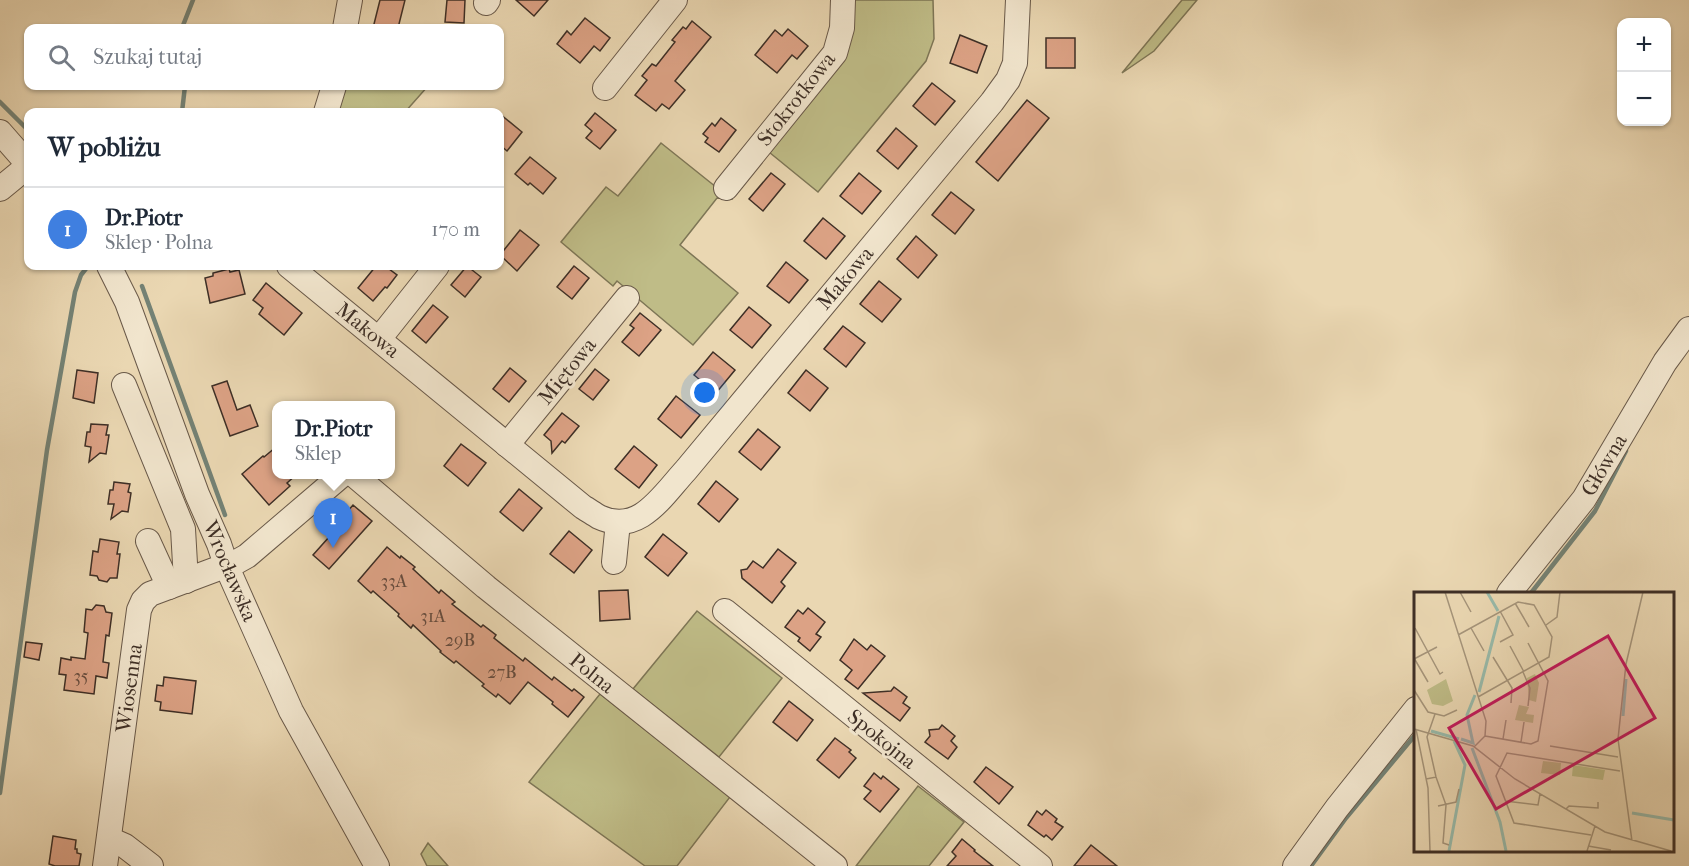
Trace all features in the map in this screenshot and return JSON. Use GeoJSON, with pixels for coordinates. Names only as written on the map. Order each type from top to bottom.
{"type":"FeatureCollection","features":[{"type":"Feature","properties":{"kind":"street"},"geometry":{"type":"LineString","coordinates":[[346,24],[350,0]]}},
{"type":"Feature","properties":{"kind":"street"},"geometry":{"type":"LineString","coordinates":[[605,88],[675,0]]}},
{"type":"Feature","properties":{"kind":"street","name":"Stokrotkowa"},"geometry":{"type":"LineString","coordinates":[[726,188],[835,53],[842,28],[843,0]]}},
{"type":"Feature","properties":{"kind":"street","name":"Makowa"},"geometry":{"type":"LineString","coordinates":[[295,270],[583,507],[600,517],[618,522],[631,521],[646,514],[686,470],[992,102],[1008,80],[1015,63],[1018,0]]}},
{"type":"Feature","properties":{"kind":"street"},"geometry":{"type":"LineString","coordinates":[[327,108],[333,90]]}},
{"type":"Feature","properties":{"kind":"street"},"geometry":{"type":"LineString","coordinates":[[0,132],[24,160]]}},
{"type":"Feature","properties":{"kind":"street"},"geometry":{"type":"LineString","coordinates":[[0,189],[24,168]]}},
{"type":"Feature","properties":{"kind":"street","name":"Wrocławska"},"geometry":{"type":"LineString","coordinates":[[116,270],[197,494],[226,565],[291,711],[377,866]]}},
{"type":"Feature","properties":{"kind":"street"},"geometry":{"type":"LineString","coordinates":[[379,339],[434,270]]}},
{"type":"Feature","properties":{"kind":"street","name":"Miętowa"},"geometry":{"type":"LineString","coordinates":[[507,445],[627,298]]}},
{"type":"Feature","properties":{"kind":"street","name":"Główna"},"geometry":{"type":"LineString","coordinates":[[1510,592],[1584,499],[1665,362],[1689,329]]}},
{"type":"Feature","properties":{"kind":"street"},"geometry":{"type":"LineString","coordinates":[[124,385],[183,529],[177,584]]}},
{"type":"Feature","properties":{"kind":"street"},"geometry":{"type":"LineString","coordinates":[[226,565],[247,556],[337,479]]}},
{"type":"Feature","properties":{"kind":"street","name":"Polna"},"geometry":{"type":"LineString","coordinates":[[359,479],[486,587],[835,866]]}},
{"type":"Feature","properties":{"kind":"street"},"geometry":{"type":"LineString","coordinates":[[614,562],[618,522]]}},
{"type":"Feature","properties":{"kind":"street"},"geometry":{"type":"LineString","coordinates":[[148,541],[177,584]]}},
{"type":"Feature","properties":{"kind":"street","name":"Wiosenna"},"geometry":{"type":"LineString","coordinates":[[105,866],[139,610],[143,601],[150,594],[226,565]]}},
{"type":"Feature","properties":{"kind":"street","name":"Spokojna"},"geometry":{"type":"LineString","coordinates":[[725,612],[1040,866]]}},
{"type":"Feature","properties":{"kind":"street"},"geometry":{"type":"LineString","coordinates":[[1295,866],[1337,808],[1414,712]]}},
{"type":"Feature","properties":{"kind":"street"},"geometry":{"type":"LineString","coordinates":[[109,839],[125,846],[151,866]]}},
{"type":"Feature","properties":{"kind":"shaded area"},"geometry":{"type":"Polygon","coordinates":[[[851,0],[933,0],[934,39],[926,61],[818,192],[764,148],[841,55],[851,0]]]}},
{"type":"Feature","properties":{"kind":"shaded area"},"geometry":{"type":"Polygon","coordinates":[[[1182,0],[1197,0],[1154,51],[1122,73],[1182,0]]]}},
{"type":"Feature","properties":{"kind":"shaded area"},"geometry":{"type":"Polygon","coordinates":[[[341,90],[424,90],[409,108],[337,108],[341,90]]]}},
{"type":"Feature","properties":{"kind":"shaded area"},"geometry":{"type":"Polygon","coordinates":[[[661,143],[731,199],[717,198],[680,245],[738,293],[693,345],[617,281],[613,286],[561,242],[606,187],[618,196],[661,143]]]}},
{"type":"Feature","properties":{"kind":"shaded area"},"geometry":{"type":"Polygon","coordinates":[[[697,611],[782,678],[719,757],[633,689],[697,611]]]}},
{"type":"Feature","properties":{"kind":"shaded area"},"geometry":{"type":"Polygon","coordinates":[[[600,694],[730,797],[677,866],[645,866],[529,782],[600,694]]]}},
{"type":"Feature","properties":{"kind":"shaded area"},"geometry":{"type":"Polygon","coordinates":[[[918,786],[964,822],[929,866],[856,866],[918,786]]]}},
{"type":"Feature","properties":{"kind":"shaded area"},"geometry":{"type":"Polygon","coordinates":[[[428,843],[448,866],[427,866],[421,854],[428,843]]]}},
{"type":"Feature","properties":{"kind":"building"},"geometry":{"type":"Polygon","coordinates":[[[380,0],[405,0],[399,24],[374,24],[380,0]]]}},
{"type":"Feature","properties":{"kind":"building"},"geometry":{"type":"Polygon","coordinates":[[[447,0],[465,0],[464,23],[445,22],[447,0]]]}},
{"type":"Feature","properties":{"kind":"building"},"geometry":{"type":"Polygon","coordinates":[[[516,0],[548,0],[534,16],[516,0]]]}},
{"type":"Feature","properties":{"kind":"building"},"geometry":{"type":"Polygon","coordinates":[[[585,18],[610,38],[600,51],[594,46],[580,63],[557,44],[567,31],[571,35],[585,18]]]}},
{"type":"Feature","properties":{"kind":"building"},"geometry":{"type":"Polygon","coordinates":[[[692,21],[711,37],[675,81],[685,90],[669,109],[662,104],[656,111],[635,95],[647,80],[642,76],[652,64],[656,66],[675,42],[672,40],[683,27],[686,29],[692,21]]]}},
{"type":"Feature","properties":{"kind":"building"},"geometry":{"type":"Polygon","coordinates":[[[788,29],[808,46],[797,59],[792,55],[777,73],[755,55],[775,30],[782,36],[788,29]]]}},
{"type":"Feature","properties":{"kind":"building"},"geometry":{"type":"Polygon","coordinates":[[[960,35],[987,46],[977,73],[950,63],[960,35]]]}},
{"type":"Feature","properties":{"kind":"building"},"geometry":{"type":"Polygon","coordinates":[[[1046,38],[1075,38],[1075,68],[1046,68],[1046,38]]]}},
{"type":"Feature","properties":{"kind":"building"},"geometry":{"type":"Polygon","coordinates":[[[932,83],[955,101],[935,125],[913,106],[932,83]]]}},
{"type":"Feature","properties":{"kind":"building"},"geometry":{"type":"Polygon","coordinates":[[[1027,100],[1049,118],[998,181],[976,162],[1027,100]]]}},
{"type":"Feature","properties":{"kind":"building"},"geometry":{"type":"Polygon","coordinates":[[[595,113],[616,130],[600,149],[586,138],[592,131],[585,125],[595,113]]]}},
{"type":"Feature","properties":{"kind":"building"},"geometry":{"type":"Polygon","coordinates":[[[504,117],[522,132],[507,151],[504,148],[504,117]]]}},
{"type":"Feature","properties":{"kind":"building"},"geometry":{"type":"Polygon","coordinates":[[[721,118],[736,130],[719,152],[705,142],[708,138],[703,134],[712,123],[715,126],[721,118]]]}},
{"type":"Feature","properties":{"kind":"building"},"geometry":{"type":"Polygon","coordinates":[[[896,128],[917,146],[898,169],[877,151],[896,128]]]}},
{"type":"Feature","properties":{"kind":"building"},"geometry":{"type":"Polygon","coordinates":[[[530,157],[556,178],[543,194],[515,174],[530,157]]]}},
{"type":"Feature","properties":{"kind":"building"},"geometry":{"type":"Polygon","coordinates":[[[771,173],[785,184],[763,211],[749,199],[771,173]]]}},
{"type":"Feature","properties":{"kind":"building"},"geometry":{"type":"Polygon","coordinates":[[[859,173],[881,191],[862,214],[840,196],[859,173]]]}},
{"type":"Feature","properties":{"kind":"building"},"geometry":{"type":"Polygon","coordinates":[[[951,192],[974,210],[955,234],[932,215],[951,192]]]}},
{"type":"Feature","properties":{"kind":"building"},"geometry":{"type":"Polygon","coordinates":[[[823,218],[845,236],[826,259],[804,241],[823,218]]]}},
{"type":"Feature","properties":{"kind":"building"},"geometry":{"type":"Polygon","coordinates":[[[520,230],[539,245],[517,271],[504,259],[504,250],[520,230]]]}},
{"type":"Feature","properties":{"kind":"building"},"geometry":{"type":"Polygon","coordinates":[[[916,236],[937,255],[918,278],[897,259],[916,236]]]}},
{"type":"Feature","properties":{"kind":"building"},"geometry":{"type":"Polygon","coordinates":[[[786,262],[808,280],[789,303],[767,286],[786,262]]]}},
{"type":"Feature","properties":{"kind":"building"},"geometry":{"type":"Polygon","coordinates":[[[574,266],[589,278],[572,299],[557,287],[574,266]]]}},
{"type":"Feature","properties":{"kind":"building"},"geometry":{"type":"Polygon","coordinates":[[[239,270],[245,294],[210,303],[205,278],[213,276],[213,273],[239,270]]]}},
{"type":"Feature","properties":{"kind":"building"},"geometry":{"type":"Polygon","coordinates":[[[373,270],[390,270],[397,275],[373,301],[358,288],[373,270]]]}},
{"type":"Feature","properties":{"kind":"building"},"geometry":{"type":"Polygon","coordinates":[[[464,270],[472,270],[481,277],[465,297],[451,285],[464,270]]]}},
{"type":"Feature","properties":{"kind":"building"},"geometry":{"type":"Polygon","coordinates":[[[879,281],[901,299],[882,322],[860,304],[879,281]]]}},
{"type":"Feature","properties":{"kind":"building"},"geometry":{"type":"Polygon","coordinates":[[[266,283],[302,313],[284,335],[259,314],[263,308],[253,300],[266,283]]]}},
{"type":"Feature","properties":{"kind":"building"},"geometry":{"type":"Polygon","coordinates":[[[433,305],[448,317],[426,343],[412,331],[433,305]]]}},
{"type":"Feature","properties":{"kind":"building"},"geometry":{"type":"Polygon","coordinates":[[[749,307],[771,325],[752,348],[730,330],[749,307]]]}},
{"type":"Feature","properties":{"kind":"building"},"geometry":{"type":"Polygon","coordinates":[[[640,313],[661,330],[639,356],[622,342],[634,328],[630,325],[640,313]]]}},
{"type":"Feature","properties":{"kind":"building"},"geometry":{"type":"Polygon","coordinates":[[[843,326],[865,343],[846,367],[824,349],[843,326]]]}},
{"type":"Feature","properties":{"kind":"building"},"geometry":{"type":"Polygon","coordinates":[[[713,352],[735,370],[716,393],[694,375],[713,352]]]}},
{"type":"Feature","properties":{"kind":"building"},"geometry":{"type":"Polygon","coordinates":[[[510,368],[526,381],[509,402],[493,389],[510,368]]]}},
{"type":"Feature","properties":{"kind":"building"},"geometry":{"type":"Polygon","coordinates":[[[595,369],[609,380],[593,400],[579,389],[595,369]]]}},
{"type":"Feature","properties":{"kind":"building"},"geometry":{"type":"Polygon","coordinates":[[[77,370],[98,373],[94,403],[73,398],[77,370]]]}},
{"type":"Feature","properties":{"kind":"building"},"geometry":{"type":"Polygon","coordinates":[[[806,370],[828,388],[810,411],[788,393],[806,370]]]}},
{"type":"Feature","properties":{"kind":"building"},"geometry":{"type":"Polygon","coordinates":[[[227,381],[237,410],[250,405],[258,426],[230,436],[212,386],[227,381]]]}},
{"type":"Feature","properties":{"kind":"building"},"geometry":{"type":"Polygon","coordinates":[[[676,396],[700,415],[681,438],[658,419],[676,396]]]}},
{"type":"Feature","properties":{"kind":"building"},"geometry":{"type":"Polygon","coordinates":[[[562,413],[579,426],[565,443],[562,441],[552,453],[551,441],[544,435],[562,413]]]}},
{"type":"Feature","properties":{"kind":"building"},"geometry":{"type":"Polygon","coordinates":[[[91,424],[108,425],[106,435],[109,435],[106,454],[100,453],[89,462],[91,447],[85,446],[91,424]]]}},
{"type":"Feature","properties":{"kind":"building"},"geometry":{"type":"Polygon","coordinates":[[[758,429],[780,447],[761,470],[739,452],[758,429]]]}},
{"type":"Feature","properties":{"kind":"building"},"geometry":{"type":"Polygon","coordinates":[[[461,444],[486,463],[468,486],[444,466],[461,444]]]}},
{"type":"Feature","properties":{"kind":"building"},"geometry":{"type":"Polygon","coordinates":[[[634,446],[657,465],[639,488],[615,469],[634,446]]]}},
{"type":"Feature","properties":{"kind":"building"},"geometry":{"type":"Polygon","coordinates":[[[272,450],[272,479],[291,479],[287,483],[290,486],[269,505],[242,474],[272,450]]]}},
{"type":"Feature","properties":{"kind":"building"},"geometry":{"type":"Polygon","coordinates":[[[716,481],[738,499],[719,522],[698,504],[716,481]]]}},
{"type":"Feature","properties":{"kind":"building"},"geometry":{"type":"Polygon","coordinates":[[[114,482],[130,484],[128,492],[131,493],[128,512],[122,511],[111,519],[114,504],[108,504],[114,482]]]}},
{"type":"Feature","properties":{"kind":"building"},"geometry":{"type":"Polygon","coordinates":[[[519,489],[542,508],[523,531],[500,512],[519,489]]]}},
{"type":"Feature","properties":{"kind":"building"},"geometry":{"type":"Polygon","coordinates":[[[353,505],[372,521],[329,569],[313,555],[338,527],[336,525],[353,505]]]}},
{"type":"Feature","properties":{"kind":"building"},"geometry":{"type":"Polygon","coordinates":[[[569,531],[592,550],[574,573],[550,554],[569,531]]]}},
{"type":"Feature","properties":{"kind":"building"},"geometry":{"type":"Polygon","coordinates":[[[663,534],[687,553],[668,576],[645,557],[663,534]]]}},
{"type":"Feature","properties":{"kind":"building"},"geometry":{"type":"Polygon","coordinates":[[[100,539],[119,542],[117,578],[110,578],[107,582],[90,575],[93,551],[98,552],[100,539]]]}},
{"type":"Feature","properties":{"kind":"building"},"geometry":{"type":"Polygon","coordinates":[[[387,547],[415,567],[413,569],[439,593],[441,590],[455,602],[452,604],[481,627],[483,625],[496,635],[494,638],[523,661],[525,658],[552,680],[554,677],[584,697],[568,717],[528,682],[510,704],[498,694],[496,697],[482,686],[484,684],[456,661],[454,663],[440,652],[413,625],[411,628],[398,616],[399,614],[358,581],[387,547]]]}},
{"type":"Feature","properties":{"kind":"building"},"geometry":{"type":"Polygon","coordinates":[[[778,549],[796,563],[781,582],[785,586],[772,603],[742,578],[741,570],[747,569],[753,561],[763,568],[778,549]]]}},
{"type":"Feature","properties":{"kind":"building"},"geometry":{"type":"Polygon","coordinates":[[[628,590],[630,619],[600,621],[599,591],[628,590]]]}},
{"type":"Feature","properties":{"kind":"building"},"geometry":{"type":"Polygon","coordinates":[[[96,605],[104,606],[106,612],[112,613],[109,636],[106,635],[103,662],[109,663],[107,678],[96,676],[94,694],[64,690],[66,675],[59,674],[61,658],[85,659],[88,633],[84,632],[86,609],[92,610],[96,605]]]}},
{"type":"Feature","properties":{"kind":"building"},"geometry":{"type":"Polygon","coordinates":[[[808,608],[825,622],[816,634],[821,637],[810,651],[798,641],[800,638],[785,627],[798,610],[803,614],[808,608]]]}},
{"type":"Feature","properties":{"kind":"building"},"geometry":{"type":"Polygon","coordinates":[[[854,639],[867,650],[871,645],[885,656],[858,689],[845,679],[852,670],[840,660],[854,639]]]}},
{"type":"Feature","properties":{"kind":"building"},"geometry":{"type":"Polygon","coordinates":[[[26,642],[42,644],[39,660],[24,657],[26,642]]]}},
{"type":"Feature","properties":{"kind":"building"},"geometry":{"type":"Polygon","coordinates":[[[164,677],[196,681],[192,714],[160,710],[161,702],[155,701],[157,685],[163,686],[164,677]]]}},
{"type":"Feature","properties":{"kind":"building"},"geometry":{"type":"Polygon","coordinates":[[[894,687],[907,697],[903,703],[910,708],[900,721],[863,693],[891,691],[894,687]]]}},
{"type":"Feature","properties":{"kind":"building"},"geometry":{"type":"Polygon","coordinates":[[[789,701],[813,720],[797,741],[773,722],[789,701]]]}},
{"type":"Feature","properties":{"kind":"building"},"geometry":{"type":"Polygon","coordinates":[[[942,725],[955,736],[951,741],[957,747],[948,759],[925,742],[930,736],[929,730],[939,729],[942,725]]]}},
{"type":"Feature","properties":{"kind":"building"},"geometry":{"type":"Polygon","coordinates":[[[835,738],[851,750],[849,752],[856,758],[839,778],[817,760],[835,738]]]}},
{"type":"Feature","properties":{"kind":"building"},"geometry":{"type":"Polygon","coordinates":[[[986,767],[1013,787],[999,804],[974,782],[986,767]]]}},
{"type":"Feature","properties":{"kind":"building"},"geometry":{"type":"Polygon","coordinates":[[[874,773],[881,779],[883,776],[899,789],[880,812],[864,799],[871,791],[864,786],[874,773]]]}},
{"type":"Feature","properties":{"kind":"building"},"geometry":{"type":"Polygon","coordinates":[[[1046,810],[1057,819],[1055,822],[1063,827],[1052,840],[1028,825],[1037,811],[1042,815],[1046,810]]]}},
{"type":"Feature","properties":{"kind":"building"},"geometry":{"type":"Polygon","coordinates":[[[53,836],[76,840],[75,849],[81,854],[79,866],[49,864],[53,836]]]}},
{"type":"Feature","properties":{"kind":"building"},"geometry":{"type":"Polygon","coordinates":[[[962,839],[993,866],[947,866],[956,856],[952,852],[962,839]]]}},
{"type":"Feature","properties":{"kind":"building"},"geometry":{"type":"Polygon","coordinates":[[[1091,845],[1117,866],[1074,866],[1091,845]]]}},
{"type":"Feature","properties":{"kind":"waterway"},"geometry":{"type":"LineString","coordinates":[[184,24],[193,0]]}},
{"type":"Feature","properties":{"kind":"waterway"},"geometry":{"type":"LineString","coordinates":[[182,108],[185,90]]}},
{"type":"Feature","properties":{"kind":"waterway"},"geometry":{"type":"LineString","coordinates":[[0,102],[24,126]]}},
{"type":"Feature","properties":{"kind":"waterway"},"geometry":{"type":"LineString","coordinates":[[0,793],[47,450],[75,292],[85,270]]}},
{"type":"Feature","properties":{"kind":"waterway"},"geometry":{"type":"LineString","coordinates":[[142,286],[225,515]]}},
{"type":"Feature","properties":{"kind":"waterway"},"geometry":{"type":"LineString","coordinates":[[1532,592],[1595,511],[1626,451]]}},
{"type":"Feature","properties":{"kind":"waterway"},"geometry":{"type":"LineString","coordinates":[[1311,866],[1346,818],[1414,736]]}},
{"type":"Feature","properties":{"kind":"place","name":"Dr.Piotr"},"geometry":{"type":"Point","coordinates":[333,548]}}]}
